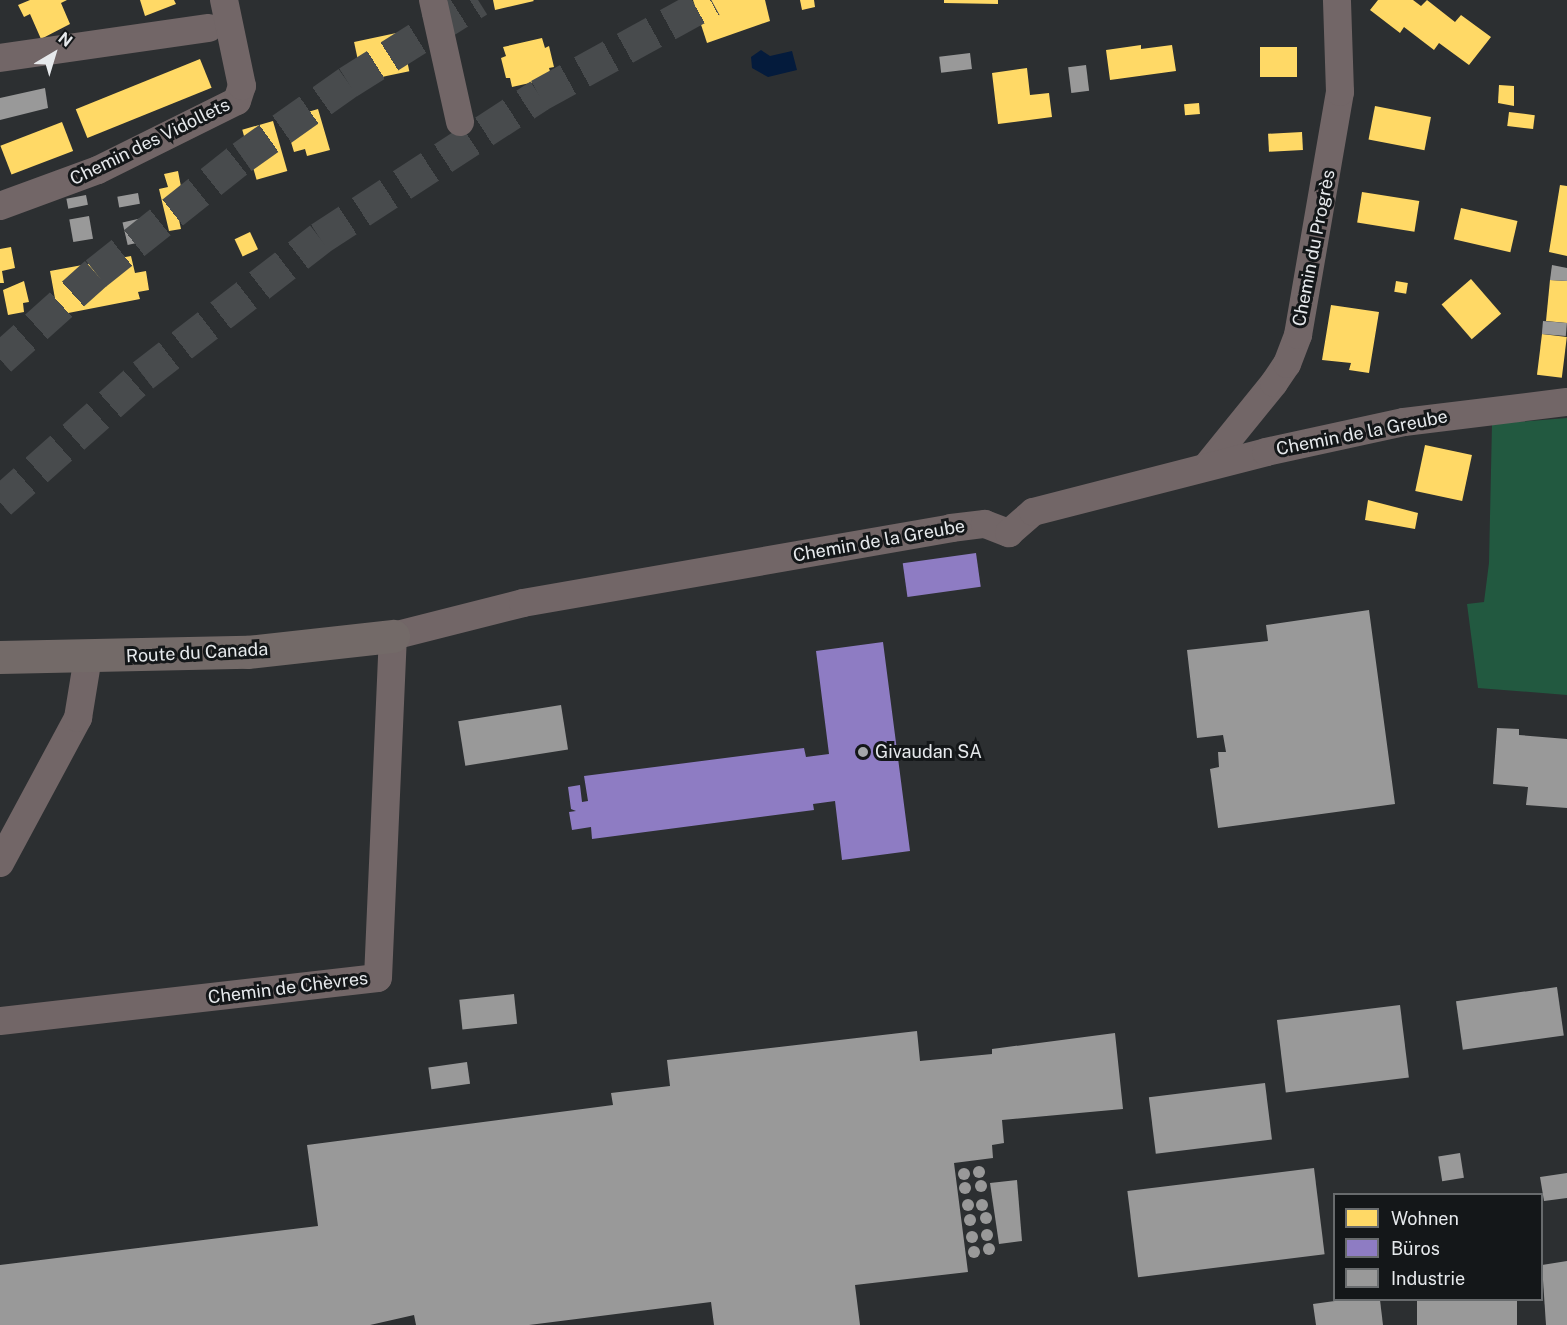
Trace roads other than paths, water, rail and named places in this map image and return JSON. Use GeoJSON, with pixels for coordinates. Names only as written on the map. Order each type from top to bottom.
{"type":"FeatureCollection","features":[{"type":"Feature","properties":{"kind":"street","name":"Chemin des Vidollets"},"geometry":{"type":"LineString","coordinates":[[0,206],[98,170],[237,101],[242,86],[224,0]]}},
{"type":"Feature","properties":{"kind":"street"},"geometry":{"type":"LineString","coordinates":[[433,0],[460,122]]}},
{"type":"Feature","properties":{"kind":"street","name":"Chemin du Progrès"},"geometry":{"type":"LineString","coordinates":[[1206,467],[1274,383],[1298,336],[1340,92],[1337,0]]}},
{"type":"Feature","properties":{"kind":"street"},"geometry":{"type":"LineString","coordinates":[[0,58],[209,28]]}},
{"type":"Feature","properties":{"kind":"street","name":"Chemin de la Greube"},"geometry":{"type":"LineString","coordinates":[[393,636],[523,603],[951,528],[984,524],[1009,533],[1032,512],[1206,467],[1404,422],[1567,402]]}},
{"type":"Feature","properties":{"kind":"street","name":"Route du Canada"},"geometry":{"type":"LineString","coordinates":[[0,657],[247,652],[393,636]]}},
{"type":"Feature","properties":{"kind":"street","name":"Chemin de Chèvres"},"geometry":{"type":"LineString","coordinates":[[0,1021],[378,978],[393,636]]}},
{"type":"Feature","properties":{"kind":"street"},"geometry":{"type":"LineString","coordinates":[[0,862],[78,718],[88,657]]}},
{"type":"Feature","properties":{"kind":"water"},"geometry":{"type":"Polygon","coordinates":[[[761,50],[770,56],[792,51],[797,70],[768,77],[752,68],[751,57],[761,50]]]}},
{"type":"Feature","properties":{"kind":"tunnel"},"geometry":{"type":"LineString","coordinates":[[0,359],[96,273],[242,157],[348,82],[478,0]]}},
{"type":"Feature","properties":{"kind":"tunnel"},"geometry":{"type":"LineString","coordinates":[[0,502],[143,375],[320,238],[539,95],[712,0]]}},
{"type":"Feature","properties":{"kind":"place","name":"Givaudan SA"},"geometry":{"type":"Point","coordinates":[863,752]}}]}
